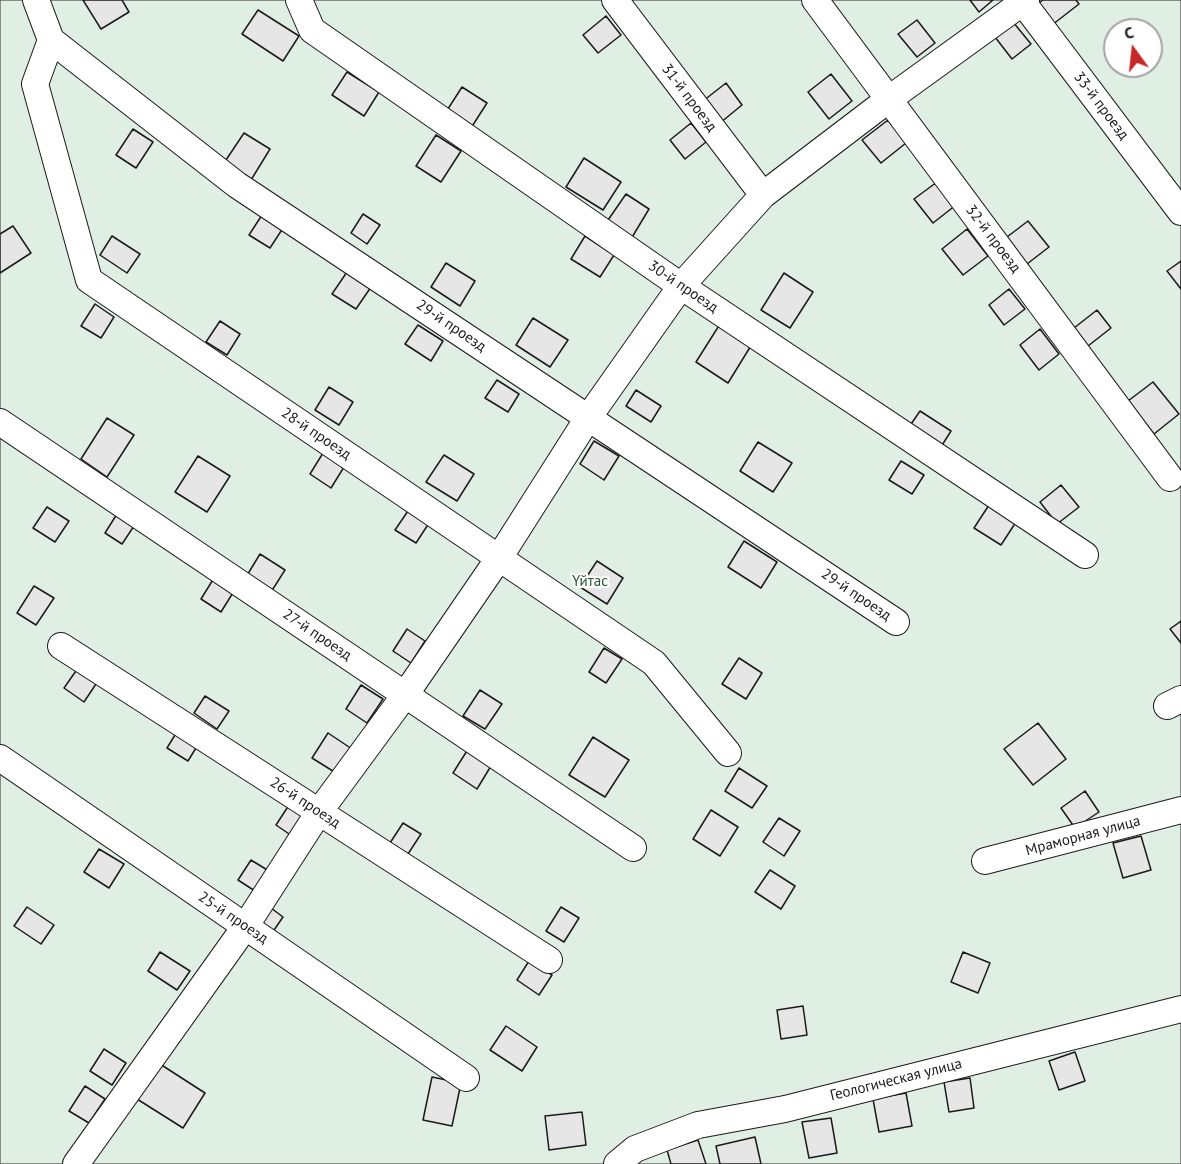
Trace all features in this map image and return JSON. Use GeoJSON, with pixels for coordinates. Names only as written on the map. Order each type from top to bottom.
{"type":"FeatureCollection","features":[{"type":"Feature","properties":{"kind":"street"},"geometry":{"type":"LineString","coordinates":[[36,0],[51,40]]}},
{"type":"Feature","properties":{"kind":"street","name":"30-й проезд"},"geometry":{"type":"LineString","coordinates":[[299,0],[312,30],[681,286],[1085,555]]}},
{"type":"Feature","properties":{"kind":"street","name":"31-й проезд"},"geometry":{"type":"LineString","coordinates":[[615,0],[763,195]]}},
{"type":"Feature","properties":{"kind":"street","name":"32-й проезд"},"geometry":{"type":"LineString","coordinates":[[815,0],[1170,478]]}},
{"type":"Feature","properties":{"kind":"street"},"geometry":{"type":"LineString","coordinates":[[76,1164],[245,927],[319,812],[405,694],[499,558],[588,418],[681,286],[763,195],[1023,1]]}},
{"type":"Feature","properties":{"kind":"street","name":"33-й проезд"},"geometry":{"type":"LineString","coordinates":[[1023,1],[1181,212]]}},
{"type":"Feature","properties":{"kind":"street","name":"29-й проезд"},"geometry":{"type":"LineString","coordinates":[[51,40],[237,184],[896,622]]}},
{"type":"Feature","properties":{"kind":"street","name":"28-й проезд"},"geometry":{"type":"LineString","coordinates":[[51,40],[35,84],[89,280],[654,663],[728,753]]}},
{"type":"Feature","properties":{"kind":"street","name":"27-й проезд"},"geometry":{"type":"LineString","coordinates":[[0,422],[633,848]]}},
{"type":"Feature","properties":{"kind":"street","name":"26-й проезд"},"geometry":{"type":"LineString","coordinates":[[61,646],[549,960]]}},
{"type":"Feature","properties":{"kind":"street","name":"25-й проезд"},"geometry":{"type":"LineString","coordinates":[[0,758],[465,1078]]}},
{"type":"Feature","properties":{"kind":"street","name":"Мраморная улица"},"geometry":{"type":"LineString","coordinates":[[985,861],[1181,810]]}},
{"type":"Feature","properties":{"kind":"street","name":"Геологическая улица"},"geometry":{"type":"LineString","coordinates":[[617,1164],[635,1149],[698,1125],[785,1109],[1181,1009]]}},
{"type":"Feature","properties":{"kind":"green space","name":"Үйтас"},"geometry":{"type":"Polygon","coordinates":[[[0,0],[1181,0],[1181,1164],[0,1164],[0,0]]]}},
{"type":"Feature","properties":{"kind":"building"},"geometry":{"type":"Polygon","coordinates":[[[83,0],[122,0],[129,12],[101,29],[83,0]]]}},
{"type":"Feature","properties":{"kind":"building"},"geometry":{"type":"Polygon","coordinates":[[[970,0],[993,0],[979,12],[970,0]]]}},
{"type":"Feature","properties":{"kind":"building"},"geometry":{"type":"Polygon","coordinates":[[[1043,0],[1076,0],[1079,4],[1052,25],[1036,5],[1043,0]]]}},
{"type":"Feature","properties":{"kind":"building"},"geometry":{"type":"Polygon","coordinates":[[[258,10],[299,36],[283,61],[242,34],[258,10]]]}},
{"type":"Feature","properties":{"kind":"building"},"geometry":{"type":"Polygon","coordinates":[[[606,16],[621,35],[598,53],[583,35],[606,16]]]}},
{"type":"Feature","properties":{"kind":"building"},"geometry":{"type":"Polygon","coordinates":[[[917,20],[935,43],[917,57],[898,34],[917,20]]]}},
{"type":"Feature","properties":{"kind":"building"},"geometry":{"type":"Polygon","coordinates":[[[1013,22],[1031,44],[1012,59],[995,37],[1013,22]]]}},
{"type":"Feature","properties":{"kind":"building"},"geometry":{"type":"Polygon","coordinates":[[[347,72],[379,92],[364,116],[332,95],[347,72]]]}},
{"type":"Feature","properties":{"kind":"building"},"geometry":{"type":"Polygon","coordinates":[[[831,74],[852,101],[829,119],[808,92],[831,74]]]}},
{"type":"Feature","properties":{"kind":"building"},"geometry":{"type":"Polygon","coordinates":[[[726,83],[742,105],[720,123],[703,101],[726,83]]]}},
{"type":"Feature","properties":{"kind":"building"},"geometry":{"type":"Polygon","coordinates":[[[462,87],[487,103],[471,128],[446,112],[462,87]]]}},
{"type":"Feature","properties":{"kind":"building"},"geometry":{"type":"Polygon","coordinates":[[[888,120],[906,143],[881,163],[862,140],[888,120]]]}},
{"type":"Feature","properties":{"kind":"building"},"geometry":{"type":"Polygon","coordinates":[[[691,123],[706,142],[685,159],[670,140],[691,123]]]}},
{"type":"Feature","properties":{"kind":"building"},"geometry":{"type":"Polygon","coordinates":[[[133,129],[153,142],[136,168],[116,155],[133,129]]]}},
{"type":"Feature","properties":{"kind":"building"},"geometry":{"type":"Polygon","coordinates":[[[244,133],[270,149],[251,180],[224,163],[244,133]]]}},
{"type":"Feature","properties":{"kind":"building"},"geometry":{"type":"Polygon","coordinates":[[[436,135],[461,151],[441,182],[416,166],[436,135]]]}},
{"type":"Feature","properties":{"kind":"building"},"geometry":{"type":"Polygon","coordinates":[[[584,158],[621,182],[603,210],[566,187],[584,158]]]}},
{"type":"Feature","properties":{"kind":"building"},"geometry":{"type":"Polygon","coordinates":[[[937,182],[956,205],[933,223],[914,199],[937,182]]]}},
{"type":"Feature","properties":{"kind":"building"},"geometry":{"type":"Polygon","coordinates":[[[626,194],[649,209],[631,239],[606,223],[626,194]]]}},
{"type":"Feature","properties":{"kind":"building"},"geometry":{"type":"Polygon","coordinates":[[[363,214],[380,225],[367,244],[351,233],[363,214]]]}},
{"type":"Feature","properties":{"kind":"building"},"geometry":{"type":"Polygon","coordinates":[[[262,215],[283,228],[270,248],[249,235],[262,215]]]}},
{"type":"Feature","properties":{"kind":"building"},"geometry":{"type":"Polygon","coordinates":[[[1028,221],[1049,247],[1027,264],[1007,237],[1028,221]]]}},
{"type":"Feature","properties":{"kind":"building"},"geometry":{"type":"Polygon","coordinates":[[[13,226],[31,253],[0,273],[0,234],[13,226]]]}},
{"type":"Feature","properties":{"kind":"building"},"geometry":{"type":"Polygon","coordinates":[[[967,229],[988,256],[963,275],[942,249],[967,229]]]}},
{"type":"Feature","properties":{"kind":"building"},"geometry":{"type":"Polygon","coordinates":[[[112,236],[140,254],[127,273],[100,255],[112,236]]]}},
{"type":"Feature","properties":{"kind":"building"},"geometry":{"type":"Polygon","coordinates":[[[585,236],[614,255],[600,277],[571,259],[585,236]]]}},
{"type":"Feature","properties":{"kind":"building"},"geometry":{"type":"Polygon","coordinates":[[[1181,261],[1181,289],[1167,271],[1181,261]]]}},
{"type":"Feature","properties":{"kind":"building"},"geometry":{"type":"Polygon","coordinates":[[[446,263],[475,281],[460,306],[431,287],[446,263]]]}},
{"type":"Feature","properties":{"kind":"building"},"geometry":{"type":"Polygon","coordinates":[[[347,272],[371,287],[356,309],[332,294],[347,272]]]}},
{"type":"Feature","properties":{"kind":"building"},"geometry":{"type":"Polygon","coordinates":[[[784,273],[813,292],[790,328],[761,310],[784,273]]]}},
{"type":"Feature","properties":{"kind":"building"},"geometry":{"type":"Polygon","coordinates":[[[1009,289],[1025,309],[1004,325],[989,305],[1009,289]]]}},
{"type":"Feature","properties":{"kind":"building"},"geometry":{"type":"Polygon","coordinates":[[[95,304],[114,317],[101,338],[81,326],[95,304]]]}},
{"type":"Feature","properties":{"kind":"building"},"geometry":{"type":"Polygon","coordinates":[[[1097,310],[1111,328],[1088,346],[1074,328],[1097,310]]]}},
{"type":"Feature","properties":{"kind":"building"},"geometry":{"type":"Polygon","coordinates":[[[533,318],[568,340],[550,367],[516,345],[533,318]]]}},
{"type":"Feature","properties":{"kind":"building"},"geometry":{"type":"Polygon","coordinates":[[[220,321],[240,334],[227,355],[206,342],[220,321]]]}},
{"type":"Feature","properties":{"kind":"building"},"geometry":{"type":"Polygon","coordinates":[[[720,324],[752,344],[728,383],[696,362],[720,324]]]}},
{"type":"Feature","properties":{"kind":"building"},"geometry":{"type":"Polygon","coordinates":[[[418,325],[443,341],[431,361],[405,344],[418,325]]]}},
{"type":"Feature","properties":{"kind":"building"},"geometry":{"type":"Polygon","coordinates":[[[1040,329],[1059,354],[1039,370],[1020,345],[1040,329]]]}},
{"type":"Feature","properties":{"kind":"building"},"geometry":{"type":"Polygon","coordinates":[[[497,380],[519,394],[508,412],[485,398],[497,380]]]}},
{"type":"Feature","properties":{"kind":"building"},"geometry":{"type":"Polygon","coordinates":[[[1153,382],[1179,414],[1154,434],[1128,401],[1153,382]]]}},
{"type":"Feature","properties":{"kind":"building"},"geometry":{"type":"Polygon","coordinates":[[[329,387],[353,402],[339,425],[315,410],[329,387]]]}},
{"type":"Feature","properties":{"kind":"building"},"geometry":{"type":"Polygon","coordinates":[[[636,390],[661,406],[651,422],[626,406],[636,390]]]}},
{"type":"Feature","properties":{"kind":"building"},"geometry":{"type":"Polygon","coordinates":[[[920,411],[951,431],[939,450],[907,430],[920,411]]]}},
{"type":"Feature","properties":{"kind":"building"},"geometry":{"type":"Polygon","coordinates":[[[107,418],[134,435],[107,477],[81,459],[107,418]]]}},
{"type":"Feature","properties":{"kind":"building"},"geometry":{"type":"Polygon","coordinates":[[[594,441],[619,456],[604,480],[580,464],[594,441]]]}},
{"type":"Feature","properties":{"kind":"building"},"geometry":{"type":"Polygon","coordinates":[[[758,442],[792,463],[773,492],[740,471],[758,442]]]}},
{"type":"Feature","properties":{"kind":"building"},"geometry":{"type":"Polygon","coordinates":[[[323,453],[344,467],[331,488],[310,474],[323,453]]]}},
{"type":"Feature","properties":{"kind":"building"},"geometry":{"type":"Polygon","coordinates":[[[444,455],[474,474],[457,501],[426,482],[444,455]]]}},
{"type":"Feature","properties":{"kind":"building"},"geometry":{"type":"Polygon","coordinates":[[[198,456],[230,476],[207,512],[175,492],[198,456]]]}},
{"type":"Feature","properties":{"kind":"building"},"geometry":{"type":"Polygon","coordinates":[[[901,461],[924,475],[912,494],[889,480],[901,461]]]}},
{"type":"Feature","properties":{"kind":"building"},"geometry":{"type":"Polygon","coordinates":[[[1061,485],[1079,507],[1057,524],[1040,502],[1061,485]]]}},
{"type":"Feature","properties":{"kind":"building"},"geometry":{"type":"Polygon","coordinates":[[[989,505],[1016,522],[1001,545],[974,528],[989,505]]]}},
{"type":"Feature","properties":{"kind":"building"},"geometry":{"type":"Polygon","coordinates":[[[47,507],[69,521],[55,542],[33,528],[47,507]]]}},
{"type":"Feature","properties":{"kind":"building"},"geometry":{"type":"Polygon","coordinates":[[[410,508],[431,520],[416,543],[395,530],[410,508]]]}},
{"type":"Feature","properties":{"kind":"building"},"geometry":{"type":"Polygon","coordinates":[[[117,514],[134,526],[122,544],[105,533],[117,514]]]}},
{"type":"Feature","properties":{"kind":"building"},"geometry":{"type":"Polygon","coordinates":[[[744,541],[777,562],[761,588],[728,567],[744,541]]]}},
{"type":"Feature","properties":{"kind":"building"},"geometry":{"type":"Polygon","coordinates":[[[260,554],[285,570],[271,592],[246,577],[260,554]]]}},
{"type":"Feature","properties":{"kind":"building"},"geometry":{"type":"Polygon","coordinates":[[[597,561],[623,578],[607,604],[580,587],[597,561]]]}},
{"type":"Feature","properties":{"kind":"building"},"geometry":{"type":"Polygon","coordinates":[[[214,578],[234,591],[221,612],[201,599],[214,578]]]}},
{"type":"Feature","properties":{"kind":"building"},"geometry":{"type":"Polygon","coordinates":[[[34,586],[54,598],[36,625],[17,613],[34,586]]]}},
{"type":"Feature","properties":{"kind":"building"},"geometry":{"type":"Polygon","coordinates":[[[1181,621],[1181,643],[1170,629],[1181,621]]]}},
{"type":"Feature","properties":{"kind":"building"},"geometry":{"type":"Polygon","coordinates":[[[407,629],[425,641],[411,663],[393,651],[407,629]]]}},
{"type":"Feature","properties":{"kind":"building"},"geometry":{"type":"Polygon","coordinates":[[[604,648],[622,659],[606,683],[589,672],[604,648]]]}},
{"type":"Feature","properties":{"kind":"building"},"geometry":{"type":"Polygon","coordinates":[[[739,658],[762,673],[746,699],[722,684],[739,658]]]}},
{"type":"Feature","properties":{"kind":"building"},"geometry":{"type":"Polygon","coordinates":[[[78,668],[98,681],[84,702],[64,688],[78,668]]]}},
{"type":"Feature","properties":{"kind":"building"},"geometry":{"type":"Polygon","coordinates":[[[361,685],[383,699],[367,723],[346,709],[361,685]]]}},
{"type":"Feature","properties":{"kind":"building"},"geometry":{"type":"Polygon","coordinates":[[[480,690],[502,704],[485,729],[463,716],[480,690]]]}},
{"type":"Feature","properties":{"kind":"building"},"geometry":{"type":"Polygon","coordinates":[[[205,696],[229,711],[217,729],[194,713],[205,696]]]}},
{"type":"Feature","properties":{"kind":"building"},"geometry":{"type":"Polygon","coordinates":[[[1038,723],[1066,759],[1033,785],[1004,749],[1038,723]]]}},
{"type":"Feature","properties":{"kind":"building"},"geometry":{"type":"Polygon","coordinates":[[[178,730],[199,743],[188,761],[167,748],[178,730]]]}},
{"type":"Feature","properties":{"kind":"building"},"geometry":{"type":"Polygon","coordinates":[[[328,733],[352,749],[336,773],[312,758],[328,733]]]}},
{"type":"Feature","properties":{"kind":"building"},"geometry":{"type":"Polygon","coordinates":[[[593,737],[629,760],[605,797],[569,775],[593,737]]]}},
{"type":"Feature","properties":{"kind":"building"},"geometry":{"type":"Polygon","coordinates":[[[470,746],[494,761],[477,789],[453,773],[470,746]]]}},
{"type":"Feature","properties":{"kind":"building"},"geometry":{"type":"Polygon","coordinates":[[[739,768],[767,786],[752,808],[725,791],[739,768]]]}},
{"type":"Feature","properties":{"kind":"building"},"geometry":{"type":"Polygon","coordinates":[[[1085,791],[1099,812],[1075,828],[1061,808],[1085,791]]]}},
{"type":"Feature","properties":{"kind":"building"},"geometry":{"type":"Polygon","coordinates":[[[289,805],[308,818],[295,838],[276,825],[289,805]]]}},
{"type":"Feature","properties":{"kind":"building"},"geometry":{"type":"Polygon","coordinates":[[[711,810],[738,827],[720,856],[693,839],[711,810]]]}},
{"type":"Feature","properties":{"kind":"building"},"geometry":{"type":"Polygon","coordinates":[[[779,818],[800,831],[784,856],[763,842],[779,818]]]}},
{"type":"Feature","properties":{"kind":"building"},"geometry":{"type":"Polygon","coordinates":[[[403,823],[421,834],[408,854],[390,843],[403,823]]]}},
{"type":"Feature","properties":{"kind":"building"},"geometry":{"type":"Polygon","coordinates":[[[1141,836],[1151,870],[1123,878],[1113,843],[1141,836]]]}},
{"type":"Feature","properties":{"kind":"building"},"geometry":{"type":"Polygon","coordinates":[[[99,849],[124,864],[109,888],[84,872],[99,849]]]}},
{"type":"Feature","properties":{"kind":"building"},"geometry":{"type":"Polygon","coordinates":[[[251,860],[269,871],[255,891],[238,880],[251,860]]]}},
{"type":"Feature","properties":{"kind":"building"},"geometry":{"type":"Polygon","coordinates":[[[770,870],[795,886],[781,909],[755,892],[770,870]]]}},
{"type":"Feature","properties":{"kind":"building"},"geometry":{"type":"Polygon","coordinates":[[[27,907],[54,925],[41,944],[14,926],[27,907]]]}},
{"type":"Feature","properties":{"kind":"building"},"geometry":{"type":"Polygon","coordinates":[[[561,907],[579,918],[564,942],[546,931],[561,907]]]}},
{"type":"Feature","properties":{"kind":"building"},"geometry":{"type":"Polygon","coordinates":[[[271,908],[283,917],[272,933],[259,924],[271,908]]]}},
{"type":"Feature","properties":{"kind":"building"},"geometry":{"type":"Polygon","coordinates":[[[160,952],[190,971],[177,990],[148,971],[160,952]]]}},
{"type":"Feature","properties":{"kind":"building"},"geometry":{"type":"Polygon","coordinates":[[[963,952],[990,963],[978,993],[951,982],[963,952]]]}},
{"type":"Feature","properties":{"kind":"building"},"geometry":{"type":"Polygon","coordinates":[[[529,961],[552,975],[539,995],[517,980],[529,961]]]}},
{"type":"Feature","properties":{"kind":"building"},"geometry":{"type":"Polygon","coordinates":[[[803,1006],[807,1035],[781,1039],[777,1010],[803,1006]]]}},
{"type":"Feature","properties":{"kind":"building"},"geometry":{"type":"Polygon","coordinates":[[[506,1026],[537,1047],[522,1071],[490,1050],[506,1026]]]}},
{"type":"Feature","properties":{"kind":"building"},"geometry":{"type":"Polygon","coordinates":[[[104,1049],[126,1063],[112,1085],[90,1071],[104,1049]]]}},
{"type":"Feature","properties":{"kind":"building"},"geometry":{"type":"Polygon","coordinates":[[[1075,1052],[1085,1081],[1059,1090],[1049,1061],[1075,1052]]]}},
{"type":"Feature","properties":{"kind":"building"},"geometry":{"type":"Polygon","coordinates":[[[160,1064],[205,1093],[183,1128],[137,1099],[160,1064]]]}},
{"type":"Feature","properties":{"kind":"building"},"geometry":{"type":"Polygon","coordinates":[[[432,1077],[461,1083],[452,1126],[423,1120],[432,1077]]]}},
{"type":"Feature","properties":{"kind":"building"},"geometry":{"type":"Polygon","coordinates":[[[970,1078],[974,1108],[949,1112],[944,1082],[970,1078]]]}},
{"type":"Feature","properties":{"kind":"building"},"geometry":{"type":"Polygon","coordinates":[[[85,1086],[105,1099],[89,1123],[69,1111],[85,1086]]]}},
{"type":"Feature","properties":{"kind":"building"},"geometry":{"type":"Polygon","coordinates":[[[906,1093],[912,1126],[879,1132],[873,1099],[906,1093]]]}},
{"type":"Feature","properties":{"kind":"building"},"geometry":{"type":"Polygon","coordinates":[[[582,1112],[586,1145],[549,1150],[545,1116],[582,1112]]]}},
{"type":"Feature","properties":{"kind":"building"},"geometry":{"type":"Polygon","coordinates":[[[831,1118],[837,1153],[809,1158],[802,1122],[831,1118]]]}},
{"type":"Feature","properties":{"kind":"building"},"geometry":{"type":"Polygon","coordinates":[[[755,1137],[761,1164],[720,1164],[716,1146],[755,1137]]]}},
{"type":"Feature","properties":{"kind":"building"},"geometry":{"type":"Polygon","coordinates":[[[698,1140],[706,1164],[671,1164],[667,1150],[698,1140]]]}}]}
